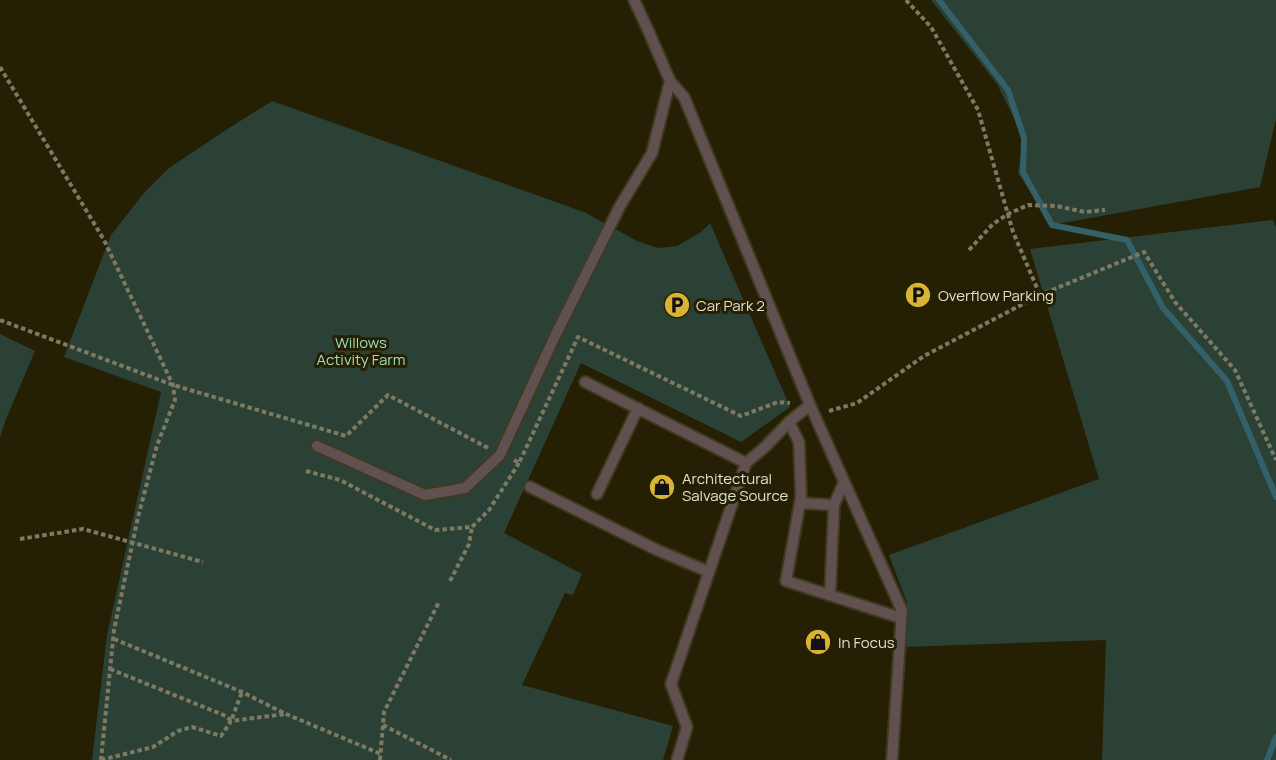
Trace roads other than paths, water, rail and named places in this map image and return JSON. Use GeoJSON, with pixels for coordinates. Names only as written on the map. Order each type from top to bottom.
{"type":"FeatureCollection","features":[{"type":"Feature","properties":{"kind":"lane"},"geometry":{"type":"LineString","coordinates":[[634,0],[670,81],[684,97],[810,405],[902,611],[892,760]]}},
{"type":"Feature","properties":{"kind":"lane"},"geometry":{"type":"LineString","coordinates":[[317,446],[425,495],[465,488],[501,455],[555,336],[620,206],[652,153],[670,81]]}},
{"type":"Feature","properties":{"kind":"lane"},"geometry":{"type":"LineString","coordinates":[[585,382],[746,463]]}},
{"type":"Feature","properties":{"kind":"lane"},"geometry":{"type":"LineString","coordinates":[[677,760],[687,727],[671,684],[746,463],[810,405]]}},
{"type":"Feature","properties":{"kind":"lane"},"geometry":{"type":"LineString","coordinates":[[597,494],[638,408]]}},
{"type":"Feature","properties":{"kind":"lane"},"geometry":{"type":"LineString","coordinates":[[789,422],[799,442],[801,496],[786,581],[902,618]]}},
{"type":"Feature","properties":{"kind":"lane"},"geometry":{"type":"LineString","coordinates":[[830,595],[834,505],[844,482]]}},
{"type":"Feature","properties":{"kind":"lane"},"geometry":{"type":"LineString","coordinates":[[530,487],[657,550],[709,572]]}},
{"type":"Feature","properties":{"kind":"lane"},"geometry":{"type":"LineString","coordinates":[[800,503],[834,505]]}},
{"type":"Feature","properties":{"kind":"waterway"},"geometry":{"type":"LineString","coordinates":[[939,0],[1008,90],[1024,138],[1023,172],[1052,225],[1127,240],[1163,308],[1227,381],[1276,497]]}},
{"type":"Feature","properties":{"kind":"waterway"},"geometry":{"type":"LineString","coordinates":[[1267,760],[1276,737]]}},
{"type":"Feature","properties":{"kind":"place","name":"Overflow Parking"},"geometry":{"type":"Point","coordinates":[918,295]}},
{"type":"Feature","properties":{"kind":"place","name":"Car Park 2"},"geometry":{"type":"Point","coordinates":[677,305]}},
{"type":"Feature","properties":{"kind":"place","name":"Architectural Salvage Source"},"geometry":{"type":"Point","coordinates":[662,487]}},
{"type":"Feature","properties":{"kind":"place","name":"In Focus"},"geometry":{"type":"Point","coordinates":[818,642]}},
{"type":"Feature","properties":{"kind":"park label","name":"Willows Activity Farm"},"geometry":{"type":"Point","coordinates":[361,350]}}]}
